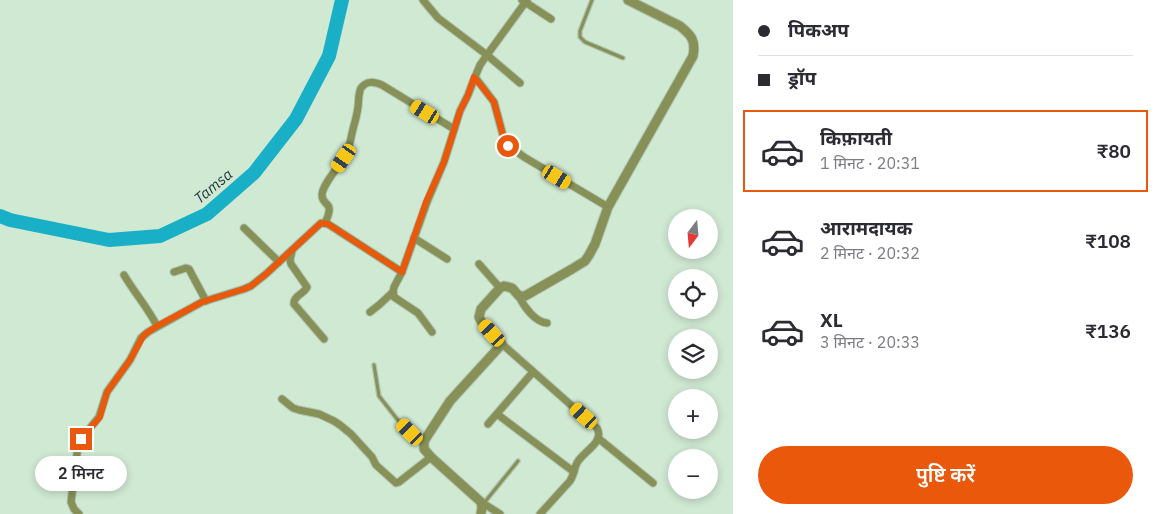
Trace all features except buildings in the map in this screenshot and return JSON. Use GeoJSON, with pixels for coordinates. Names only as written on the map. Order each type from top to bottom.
{"type":"FeatureCollection","features":[{"type":"Feature","properties":{"kind":"street"},"geometry":{"type":"LineString","coordinates":[[423,0],[438,18],[520,83]]}},
{"type":"Feature","properties":{"kind":"street"},"geometry":{"type":"LineString","coordinates":[[519,296],[526,296],[572,270],[585,261],[593,250],[608,207],[693,56],[694,48],[691,37],[680,26],[628,0]]}},
{"type":"Feature","properties":{"kind":"street"},"geometry":{"type":"LineString","coordinates":[[370,312],[393,292],[402,272],[426,202],[444,162],[460,111],[480,65],[525,1],[550,19]]}},
{"type":"Feature","properties":{"kind":"street"},"geometry":{"type":"LineString","coordinates":[[474,77],[494,102],[504,139],[508,146],[608,207]]}},
{"type":"Feature","properties":{"kind":"street"},"geometry":{"type":"LineString","coordinates":[[325,223],[330,210],[322,198],[322,194],[326,184],[347,153],[362,86],[371,82],[382,85],[454,130]]}},
{"type":"Feature","properties":{"kind":"street"},"geometry":{"type":"LineString","coordinates":[[79,514],[71,502],[78,446],[81,439],[100,417],[107,392],[130,360],[142,338],[148,332],[196,305],[248,288],[321,223],[328,224],[402,272]]}},
{"type":"Feature","properties":{"kind":"street"},"geometry":{"type":"LineString","coordinates":[[244,228],[279,262]]}},
{"type":"Feature","properties":{"kind":"street"},"geometry":{"type":"LineString","coordinates":[[414,238],[447,259]]}},
{"type":"Feature","properties":{"kind":"street"},"geometry":{"type":"LineString","coordinates":[[292,250],[290,262],[306,287],[295,298],[294,304],[324,339]]}},
{"type":"Feature","properties":{"kind":"street"},"geometry":{"type":"LineString","coordinates":[[479,264],[500,288]]}},
{"type":"Feature","properties":{"kind":"street"},"geometry":{"type":"LineString","coordinates":[[174,272],[186,268],[189,269],[206,301]]}},
{"type":"Feature","properties":{"kind":"street"},"geometry":{"type":"LineString","coordinates":[[124,275],[157,326]]}},
{"type":"Feature","properties":{"kind":"street"},"geometry":{"type":"LineString","coordinates":[[540,514],[570,481],[578,461],[598,438],[597,428],[502,344],[479,317],[480,309],[504,286],[512,288],[528,310],[540,321],[547,323]]}},
{"type":"Feature","properties":{"kind":"street"},"geometry":{"type":"LineString","coordinates":[[393,292],[394,297],[418,313],[432,332]]}},
{"type":"Feature","properties":{"kind":"street"},"geometry":{"type":"LineString","coordinates":[[500,514],[482,503],[431,457],[425,451],[423,445],[450,401],[502,344]]}},
{"type":"Feature","properties":{"kind":"street"},"geometry":{"type":"LineString","coordinates":[[488,424],[533,372]]}},
{"type":"Feature","properties":{"kind":"street"},"geometry":{"type":"LineString","coordinates":[[282,399],[293,408],[319,414],[334,420],[351,434],[372,457],[376,465],[396,483],[431,457]]}},
{"type":"Feature","properties":{"kind":"street"},"geometry":{"type":"LineString","coordinates":[[497,414],[574,472]]}},
{"type":"Feature","properties":{"kind":"street"},"geometry":{"type":"LineString","coordinates":[[598,438],[653,483]]}},
{"type":"Feature","properties":{"kind":"street"},"geometry":{"type":"LineString","coordinates":[[481,514],[482,503]]}},
{"type":"Feature","properties":{"kind":"lane"},"geometry":{"type":"LineString","coordinates":[[592,0],[580,31],[580,37],[585,42],[623,58]]}},
{"type":"Feature","properties":{"kind":"lane"},"geometry":{"type":"LineString","coordinates":[[374,365],[379,396],[397,420],[423,445]]}},
{"type":"Feature","properties":{"kind":"lane"},"geometry":{"type":"LineString","coordinates":[[482,503],[518,461]]}},
{"type":"Feature","properties":{"kind":"waterway","name":"Tamsa"},"geometry":{"type":"LineString","coordinates":[[0,216],[10,220],[109,240],[160,236],[207,214],[254,173],[296,119],[329,56],[342,0]]}},
{"type":"Feature","properties":{"kind":"route"},"geometry":{"type":"LineString","coordinates":[[81,439],[100,417],[107,392],[130,360],[144,335],[202,302],[251,286],[321,223],[328,224],[402,272],[426,202],[444,162],[460,111],[474,77],[494,102],[504,139],[508,146]]}}]}
